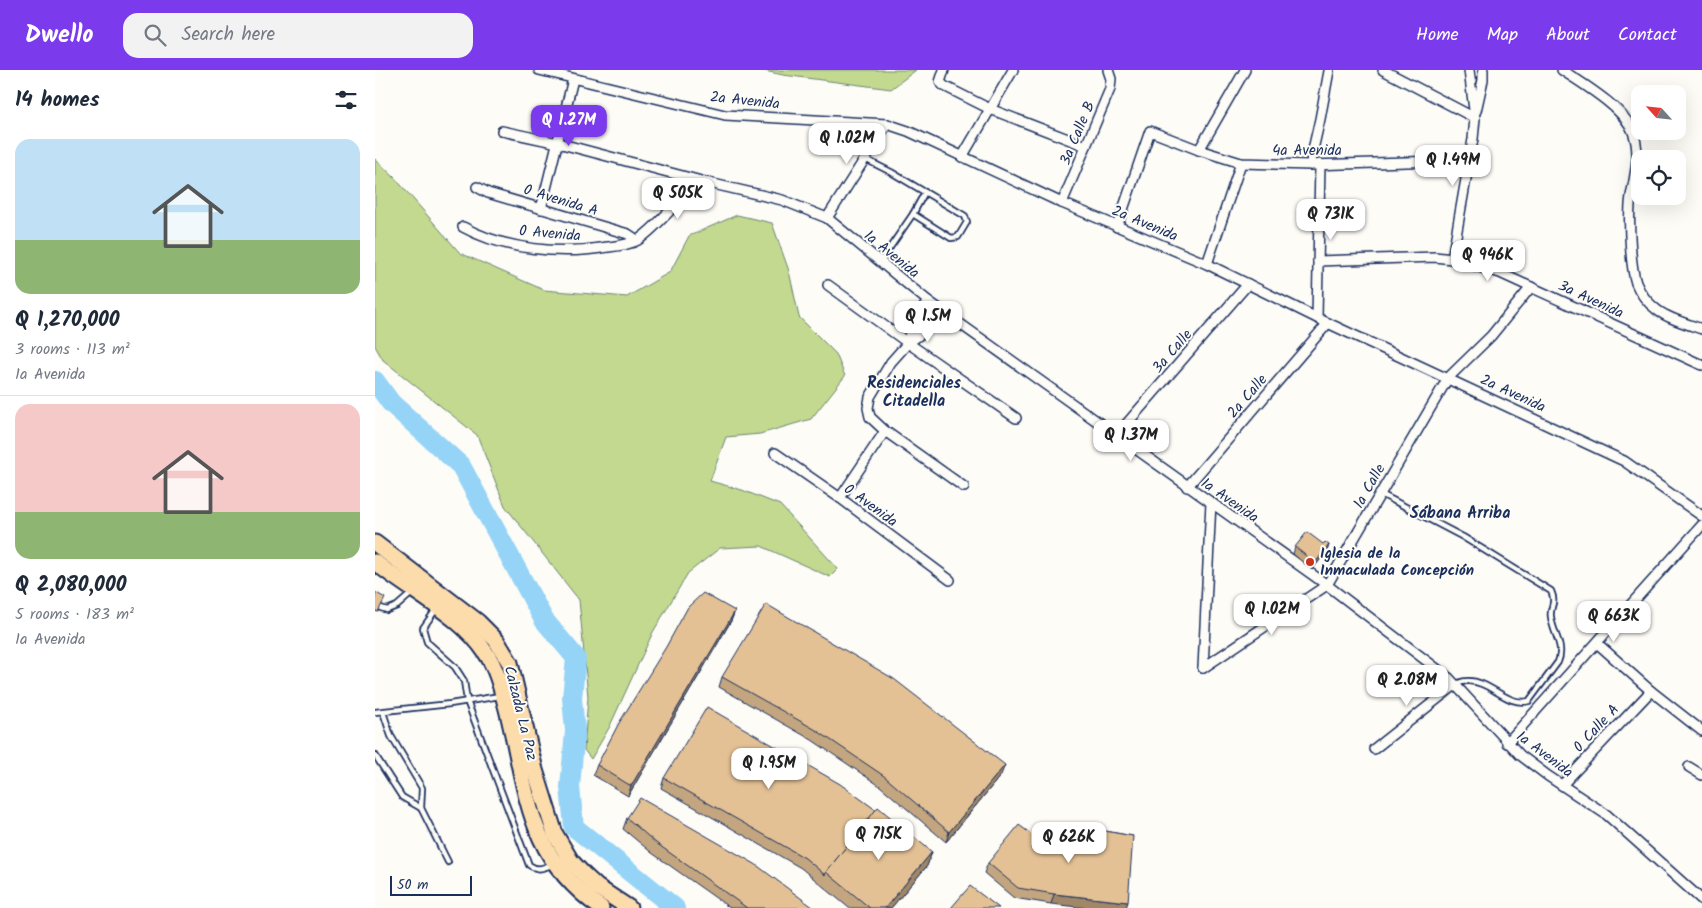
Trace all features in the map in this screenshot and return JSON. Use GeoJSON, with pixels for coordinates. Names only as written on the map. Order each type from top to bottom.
{"type":"FeatureCollection","features":[{"type":"Feature","properties":{"kind":"main road","name":"Calzada La Paz"},"geometry":{"type":"LineString","coordinates":[[375,543],[477,622],[496,640],[510,663],[535,770],[555,834],[571,861],[584,875],[597,887],[629,908]]}},
{"type":"Feature","properties":{"kind":"main road","name":"Calzada La Paz"},"geometry":{"type":"LineString","coordinates":[[375,562],[437,607],[469,633],[486,652],[503,696],[531,812],[545,846],[555,863],[573,886],[601,908]]}},
{"type":"Feature","properties":{"kind":"street","name":"2a Avenida"},"geometry":{"type":"LineString","coordinates":[[539,70],[725,115],[887,124],[908,131],[1062,203],[1207,264],[1317,318],[1624,461],[1702,516]]}},
{"type":"Feature","properties":{"kind":"street"},"geometry":{"type":"LineString","coordinates":[[944,70],[940,82],[944,86],[990,109],[1086,146]]}},
{"type":"Feature","properties":{"kind":"street"},"geometry":{"type":"LineString","coordinates":[[962,156],[1013,70]]}},
{"type":"Feature","properties":{"kind":"street"},"geometry":{"type":"LineString","coordinates":[[1199,150],[1245,70]]}},
{"type":"Feature","properties":{"kind":"street"},"geometry":{"type":"LineString","coordinates":[[1383,70],[1475,118]]}},
{"type":"Feature","properties":{"kind":"street"},"geometry":{"type":"LineString","coordinates":[[1469,70],[1475,118]]}},
{"type":"Feature","properties":{"kind":"street"},"geometry":{"type":"LineString","coordinates":[[1452,259],[1470,160],[1483,70]]}},
{"type":"Feature","properties":{"kind":"street"},"geometry":{"type":"LineString","coordinates":[[1562,70],[1601,96],[1624,117],[1633,131],[1637,161],[1629,217],[1634,276],[1640,291],[1660,312],[1702,330]]}},
{"type":"Feature","properties":{"kind":"street","name":"3a Calle B"},"geometry":{"type":"LineString","coordinates":[[1062,203],[1110,89],[1111,79],[1109,71]]}},
{"type":"Feature","properties":{"kind":"street"},"geometry":{"type":"LineString","coordinates":[[1317,318],[1318,261],[1315,164],[1312,154],[1321,119],[1329,71]]}},
{"type":"Feature","properties":{"kind":"street"},"geometry":{"type":"LineString","coordinates":[[541,209],[573,79]]}},
{"type":"Feature","properties":{"kind":"street"},"geometry":{"type":"LineString","coordinates":[[827,218],[887,124]]}},
{"type":"Feature","properties":{"kind":"street","name":"1a Avenida"},"geometry":{"type":"LineString","coordinates":[[502,131],[558,143],[709,183],[782,200],[827,218],[940,310],[1327,585],[1449,678],[1507,743],[1534,766],[1607,815],[1702,900]]}},
{"type":"Feature","properties":{"kind":"street","name":"4a Avenida"},"geometry":{"type":"LineString","coordinates":[[1117,227],[1150,131],[1199,150],[1241,163],[1315,164],[1470,160]]}},
{"type":"Feature","properties":{"kind":"street"},"geometry":{"type":"LineString","coordinates":[[1207,264],[1241,163]]}},
{"type":"Feature","properties":{"kind":"street"},"geometry":{"type":"LineString","coordinates":[[637,240],[691,192],[709,183]]}},
{"type":"Feature","properties":{"kind":"street","name":"0 Avenida A"},"geometry":{"type":"LineString","coordinates":[[477,187],[488,193],[628,234],[637,240]]}},
{"type":"Feature","properties":{"kind":"street","name":"0 Avenida"},"geometry":{"type":"LineString","coordinates":[[463,227],[481,236],[526,247],[583,251],[624,245],[637,240]]}},
{"type":"Feature","properties":{"kind":"street","name":"3a Avenida"},"geometry":{"type":"LineString","coordinates":[[1318,261],[1452,259],[1500,273],[1531,286],[1702,365]]}},
{"type":"Feature","properties":{"kind":"street","name":"3a Calle"},"geometry":{"type":"LineString","coordinates":[[1116,436],[1248,284]]}},
{"type":"Feature","properties":{"kind":"street"},"geometry":{"type":"LineString","coordinates":[[828,285],[907,343],[1016,418]]}},
{"type":"Feature","properties":{"kind":"street","name":"1a Calle"},"geometry":{"type":"LineString","coordinates":[[1211,502],[1203,668],[1327,585],[1448,378],[1491,336],[1531,286]]}},
{"type":"Feature","properties":{"kind":"street"},"geometry":{"type":"LineString","coordinates":[[907,343],[911,326],[928,301]]}},
{"type":"Feature","properties":{"kind":"street"},"geometry":{"type":"LineString","coordinates":[[940,310],[922,333],[907,343],[891,362],[870,397],[868,408],[870,417],[885,432],[964,486]]}},
{"type":"Feature","properties":{"kind":"street","name":"2a Calle"},"geometry":{"type":"LineString","coordinates":[[1187,487],[1328,323]]}},
{"type":"Feature","properties":{"kind":"street"},"geometry":{"type":"LineString","coordinates":[[840,498],[885,432]]}},
{"type":"Feature","properties":{"kind":"street","name":"0 Avenida"},"geometry":{"type":"LineString","coordinates":[[775,453],[840,498],[950,580]]}},
{"type":"Feature","properties":{"kind":"street"},"geometry":{"type":"LineString","coordinates":[[1507,743],[1598,644],[1702,525]]}},
{"type":"Feature","properties":{"kind":"street"},"geometry":{"type":"LineString","coordinates":[[1598,644],[1651,691],[1702,731]]}},
{"type":"Feature","properties":{"kind":"street"},"geometry":{"type":"LineString","coordinates":[[1374,749],[1455,685]]}},
{"type":"Feature","properties":{"kind":"street","name":"0 Calle A"},"geometry":{"type":"LineString","coordinates":[[1562,785],[1651,691]]}},
{"type":"Feature","properties":{"kind":"street"},"geometry":{"type":"LineString","coordinates":[[1689,767],[1702,776]]}},
{"type":"Feature","properties":{"kind":"lane"},"geometry":{"type":"LineString","coordinates":[[865,159],[965,216],[967,222],[958,237],[951,238],[913,214]]}},
{"type":"Feature","properties":{"kind":"lane"},"geometry":{"type":"LineString","coordinates":[[880,262],[913,214],[925,192]]}},
{"type":"Feature","properties":{"kind":"lane"},"geometry":{"type":"LineString","coordinates":[[1381,494],[1463,537],[1551,591],[1554,596],[1551,617],[1561,649],[1561,656],[1529,701],[1521,703],[1514,701],[1485,685],[1466,681],[1455,685]]}},
{"type":"Feature","properties":{"kind":"lane"},"geometry":{"type":"LineString","coordinates":[[381,608],[387,610],[397,606],[414,591]]}},
{"type":"Feature","properties":{"kind":"lane"},"geometry":{"type":"LineString","coordinates":[[437,607],[423,628],[424,638],[455,667],[464,680],[467,701],[529,865],[539,869],[555,863]]}},
{"type":"Feature","properties":{"kind":"lane"},"geometry":{"type":"LineString","coordinates":[[375,712],[503,696]]}},
{"type":"Feature","properties":{"kind":"lane"},"geometry":{"type":"LineString","coordinates":[[383,712],[391,736],[422,788],[421,808],[448,862]]}},
{"type":"Feature","properties":{"kind":"lane"},"geometry":{"type":"LineString","coordinates":[[375,755],[402,797],[421,808]]}},
{"type":"Feature","properties":{"kind":"green space"},"geometry":{"type":"Polygon","coordinates":[[[760,70],[916,70],[891,89],[783,75],[760,70]]]}},
{"type":"Feature","properties":{"kind":"green space"},"geometry":{"type":"Polygon","coordinates":[[[375,159],[394,177],[460,253],[544,290],[627,297],[670,272],[689,236],[737,215],[772,223],[789,271],[799,317],[836,354],[845,376],[811,419],[760,434],[726,437],[710,481],[742,490],[780,505],[838,569],[830,577],[761,546],[720,548],[688,573],[653,632],[609,728],[591,759],[584,750],[588,697],[579,600],[505,506],[477,435],[383,360],[375,346],[375,159]]]}},
{"type":"Feature","properties":{"kind":"building"},"geometry":{"type":"Polygon","coordinates":[[[1307,532],[1323,544],[1325,542],[1329,545],[1315,563],[1295,547],[1307,532]]]}},
{"type":"Feature","properties":{"kind":"building"},"geometry":{"type":"Polygon","coordinates":[[[375,592],[385,598],[378,612],[375,611],[375,592]]]}},
{"type":"Feature","properties":{"kind":"building"},"geometry":{"type":"Polygon","coordinates":[[[703,593],[735,611],[631,786],[597,765],[619,723],[666,647],[688,607],[703,593]]]}},
{"type":"Feature","properties":{"kind":"building"},"geometry":{"type":"Polygon","coordinates":[[[766,604],[894,679],[1005,765],[949,832],[884,776],[816,730],[722,677],[766,604]]]}},
{"type":"Feature","properties":{"kind":"building"},"geometry":{"type":"Polygon","coordinates":[[[707,707],[840,784],[876,810],[825,875],[805,858],[664,778],[707,707]]]}},
{"type":"Feature","properties":{"kind":"building"},"geometry":{"type":"Polygon","coordinates":[[[640,798],[755,864],[814,908],[747,908],[656,843],[627,818],[640,798]]]}},
{"type":"Feature","properties":{"kind":"building"},"geometry":{"type":"Polygon","coordinates":[[[878,807],[932,852],[885,908],[870,908],[826,872],[878,807]]]}},
{"type":"Feature","properties":{"kind":"building"},"geometry":{"type":"Polygon","coordinates":[[[1019,825],[1046,845],[1069,847],[1071,825],[1133,836],[1128,902],[1018,888],[988,863],[1019,825]]]}},
{"type":"Feature","properties":{"kind":"building"},"geometry":{"type":"Polygon","coordinates":[[[970,886],[999,908],[951,908],[970,886]]]}},
{"type":"Feature","properties":{"kind":"waterway"},"geometry":{"type":"LineString","coordinates":[[375,381],[391,403],[461,466],[544,620],[576,658],[572,698],[575,731],[570,787],[574,827],[675,908]]}},
{"type":"Feature","properties":{"kind":"place","name":"Iglesia de la Inmaculada Concepción"},"geometry":{"type":"Point","coordinates":[1310,562]}},
{"type":"Feature","properties":{"kind":"district","name":"Residenciales Citadella"},"geometry":{"type":"Point","coordinates":[914,391]}},
{"type":"Feature","properties":{"kind":"district","name":"Sábana Arriba"},"geometry":{"type":"Point","coordinates":[1460,512]}}]}
